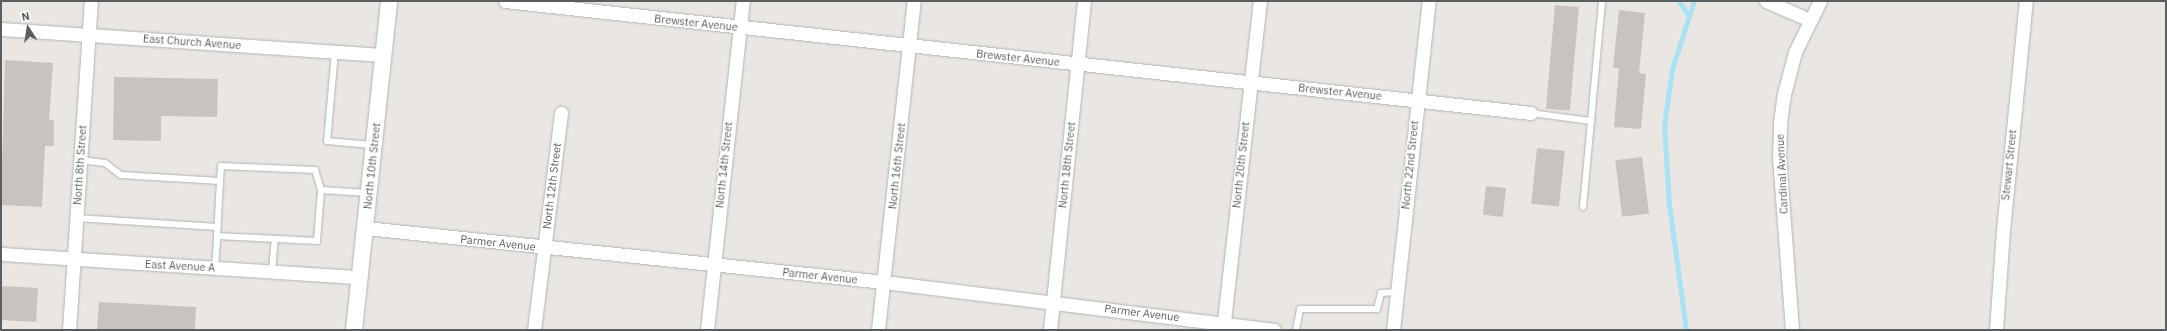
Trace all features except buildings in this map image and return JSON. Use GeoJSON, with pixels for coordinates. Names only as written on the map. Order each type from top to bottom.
{"type":"FeatureCollection","features":[{"type":"Feature","properties":{"kind":"street","name":"North 8th Street"},"geometry":{"type":"LineString","coordinates":[[69,330],[91,1]]}},
{"type":"Feature","properties":{"kind":"street","name":"North 10th Street"},"geometry":{"type":"LineString","coordinates":[[354,330],[366,228],[388,1]]}},
{"type":"Feature","properties":{"kind":"street","name":"Brewster Avenue"},"geometry":{"type":"LineString","coordinates":[[505,1],[571,5],[740,27],[910,46],[1531,112]]}},
{"type":"Feature","properties":{"kind":"street","name":"North 14th Street"},"geometry":{"type":"LineString","coordinates":[[706,330],[743,1]]}},
{"type":"Feature","properties":{"kind":"street","name":"North 16th Street"},"geometry":{"type":"LineString","coordinates":[[878,330],[914,1]]}},
{"type":"Feature","properties":{"kind":"street","name":"North 18th Street"},"geometry":{"type":"LineString","coordinates":[[1050,330],[1084,1]]}},
{"type":"Feature","properties":{"kind":"street","name":"North 20th Street"},"geometry":{"type":"LineString","coordinates":[[1223,326],[1260,1]]}},
{"type":"Feature","properties":{"kind":"street","name":"North 22nd Street"},"geometry":{"type":"LineString","coordinates":[[1393,330],[1429,1]]}},
{"type":"Feature","properties":{"kind":"street"},"geometry":{"type":"LineString","coordinates":[[1766,1],[1810,20]]}},
{"type":"Feature","properties":{"kind":"street","name":"Cardinal Avenue"},"geometry":{"type":"LineString","coordinates":[[1792,330],[1779,157],[1780,122],[1784,94],[1795,52],[1820,1]]}},
{"type":"Feature","properties":{"kind":"street","name":"Stewart Street"},"geometry":{"type":"LineString","coordinates":[[1996,330],[2002,230],[2026,1]]}},
{"type":"Feature","properties":{"kind":"street","name":"East Church Avenue"},"geometry":{"type":"LineString","coordinates":[[1,29],[383,55]]}},
{"type":"Feature","properties":{"kind":"street","name":"North 12th Street"},"geometry":{"type":"LineString","coordinates":[[534,330],[561,113]]}},
{"type":"Feature","properties":{"kind":"street","name":"Parmer Avenue"},"geometry":{"type":"LineString","coordinates":[[366,228],[544,248],[884,282],[1053,302],[1223,326],[1274,330]]}},
{"type":"Feature","properties":{"kind":"street","name":"East Avenue A"},"geometry":{"type":"LineString","coordinates":[[1,254],[360,277]]}},
{"type":"Feature","properties":{"kind":"lane"},"geometry":{"type":"LineString","coordinates":[[1583,207],[1602,1]]}},
{"type":"Feature","properties":{"kind":"lane"},"geometry":{"type":"LineString","coordinates":[[334,52],[327,141],[374,145]]}},
{"type":"Feature","properties":{"kind":"lane"},"geometry":{"type":"LineString","coordinates":[[1531,112],[1591,121]]}},
{"type":"Feature","properties":{"kind":"lane"},"geometry":{"type":"LineString","coordinates":[[80,160],[105,163],[121,175],[220,181]]}},
{"type":"Feature","properties":{"kind":"lane"},"geometry":{"type":"LineString","coordinates":[[215,268],[221,166],[315,170],[321,190],[317,241],[217,236]]}},
{"type":"Feature","properties":{"kind":"lane"},"geometry":{"type":"LineString","coordinates":[[321,190],[369,193]]}},
{"type":"Feature","properties":{"kind":"lane"},"geometry":{"type":"LineString","coordinates":[[76,218],[218,227]]}},
{"type":"Feature","properties":{"kind":"lane"},"geometry":{"type":"LineString","coordinates":[[272,271],[275,239]]}},
{"type":"Feature","properties":{"kind":"lane"},"geometry":{"type":"LineString","coordinates":[[1296,330],[1300,309],[1377,310],[1382,293],[1396,292]]}},
{"type":"Feature","properties":{"kind":"waterway"},"geometry":{"type":"LineString","coordinates":[[1679,1],[1689,16]]}},
{"type":"Feature","properties":{"kind":"waterway"},"geometry":{"type":"LineString","coordinates":[[1686,330],[1669,205],[1664,126],[1672,69],[1694,1]]}}]}
